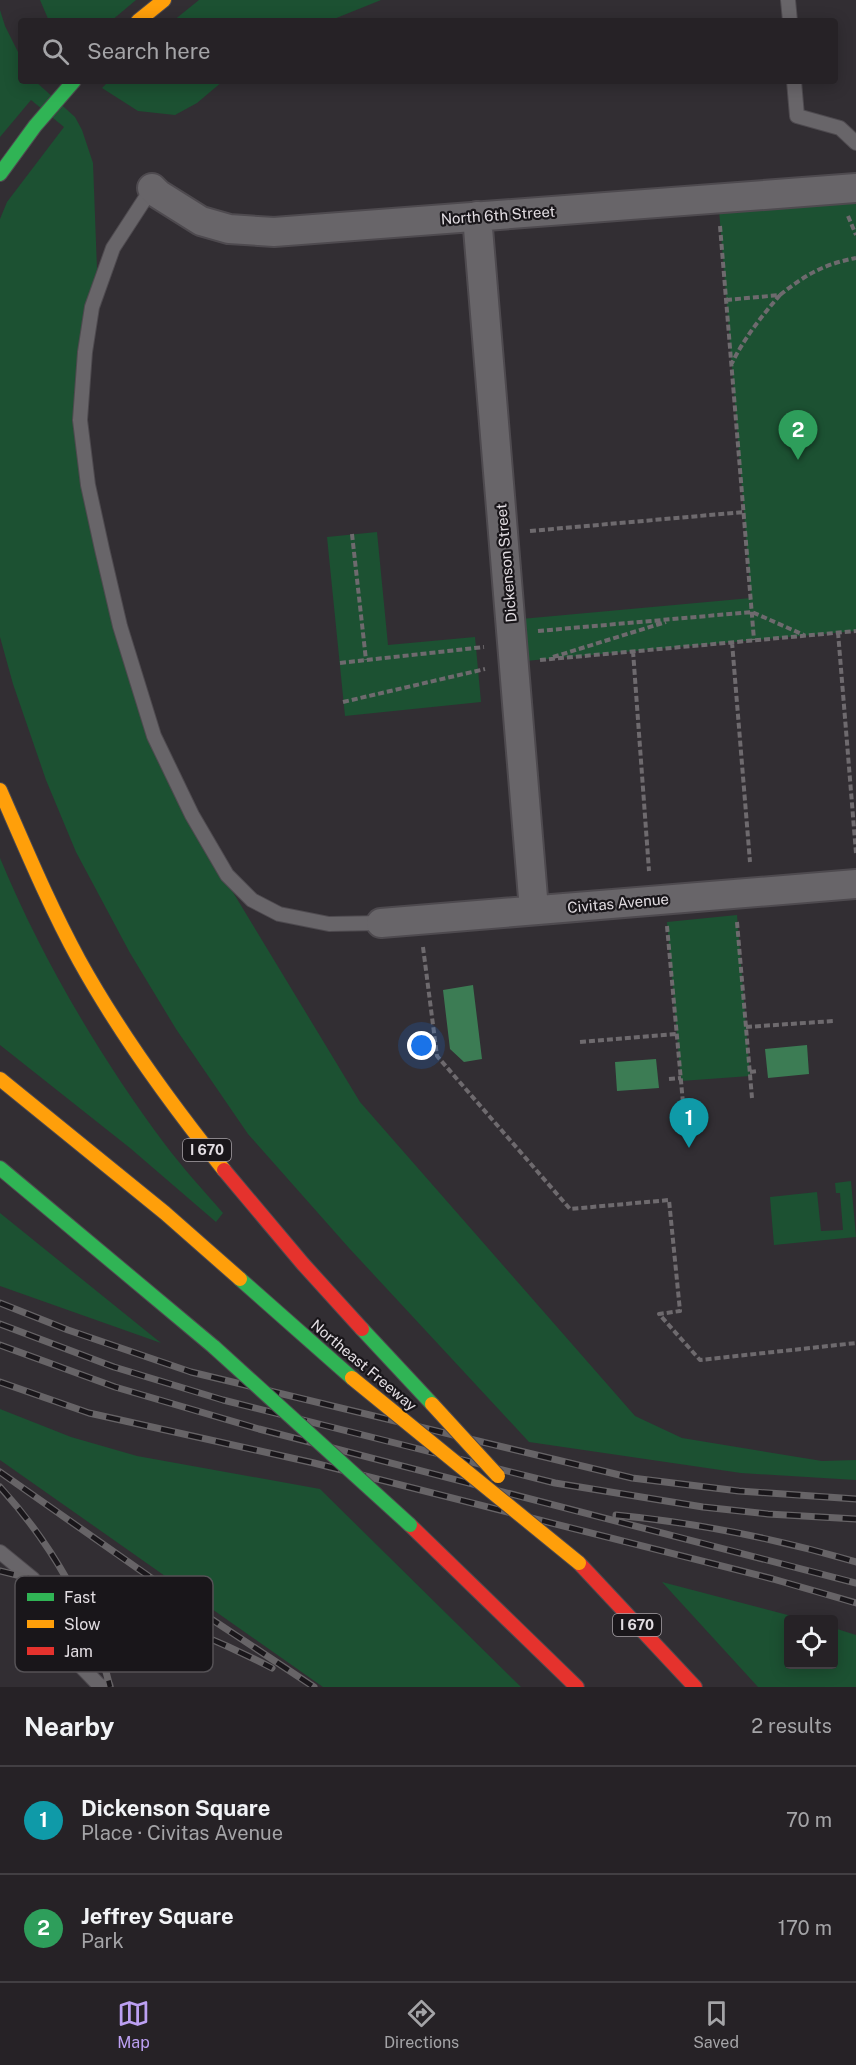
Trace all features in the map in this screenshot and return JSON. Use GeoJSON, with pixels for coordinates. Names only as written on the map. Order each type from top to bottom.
{"type":"FeatureCollection","features":[{"type":"Feature","properties":{"kind":"highway"},"geometry":{"type":"LineString","coordinates":[[142,18],[164,0]]}},
{"type":"Feature","properties":{"kind":"highway"},"geometry":{"type":"LineString","coordinates":[[0,174],[48,110],[72,84]]}},
{"type":"Feature","properties":{"kind":"highway","name":"I 670"},"geometry":{"type":"LineString","coordinates":[[0,790],[31,861],[79,959],[171,1103],[214,1159],[320,1285],[579,1563]]}},
{"type":"Feature","properties":{"kind":"highway","name":"Northeast Freeway"},"geometry":{"type":"LineString","coordinates":[[0,1079],[165,1213],[352,1378],[579,1563],[696,1687]]}},
{"type":"Feature","properties":{"kind":"highway"},"geometry":{"type":"LineString","coordinates":[[0,1168],[214,1347],[410,1525],[577,1687]]}},
{"type":"Feature","properties":{"kind":"street","name":"North 6th Street"},"geometry":{"type":"LineString","coordinates":[[152,188],[201,220],[229,229],[274,232],[718,198],[850,199]]}},
{"type":"Feature","properties":{"kind":"street","name":"Dickenson Street"},"geometry":{"type":"LineString","coordinates":[[477,216],[534,910]]}},
{"type":"Feature","properties":{"kind":"street","name":"Civitas Avenue"},"geometry":{"type":"LineString","coordinates":[[381,924],[856,884]]}},
{"type":"Feature","properties":{"kind":"lane"},"geometry":{"type":"LineString","coordinates":[[788,0],[790,18]]}},
{"type":"Feature","properties":{"kind":"lane"},"geometry":{"type":"LineString","coordinates":[[794,84],[797,116],[840,128],[856,143]]}},
{"type":"Feature","properties":{"kind":"lane"},"geometry":{"type":"LineString","coordinates":[[152,188],[113,248],[92,307],[85,352],[81,420],[88,485],[102,549],[120,626],[154,736],[192,815],[227,875],[252,900],[279,914],[321,922],[381,924]]}},
{"type":"Feature","properties":{"kind":"lane"},"geometry":{"type":"LineString","coordinates":[[0,1552],[29,1576]]}},
{"type":"Feature","properties":{"kind":"lane"},"geometry":{"type":"LineString","coordinates":[[86,1672],[99,1686],[106,1687]]}},
{"type":"Feature","properties":{"kind":"path"},"geometry":{"type":"LineString","coordinates":[[718,198],[754,640]]}},
{"type":"Feature","properties":{"kind":"path"},"geometry":{"type":"LineString","coordinates":[[850,199],[856,235]]}},
{"type":"Feature","properties":{"kind":"path"},"geometry":{"type":"LineString","coordinates":[[732,364],[744,339],[780,295],[802,278],[828,264],[856,258]]}},
{"type":"Feature","properties":{"kind":"path"},"geometry":{"type":"LineString","coordinates":[[726,300],[780,295]]}},
{"type":"Feature","properties":{"kind":"path"},"geometry":{"type":"LineString","coordinates":[[523,532],[744,512]]}},
{"type":"Feature","properties":{"kind":"path"},"geometry":{"type":"LineString","coordinates":[[352,534],[366,660]]}},
{"type":"Feature","properties":{"kind":"path"},"geometry":{"type":"LineString","coordinates":[[531,632],[752,612],[804,635]]}},
{"type":"Feature","properties":{"kind":"path"},"geometry":{"type":"LineString","coordinates":[[544,659],[675,619]]}},
{"type":"Feature","properties":{"kind":"path"},"geometry":{"type":"LineString","coordinates":[[343,702],[514,662],[856,631]]}},
{"type":"Feature","properties":{"kind":"path"},"geometry":{"type":"LineString","coordinates":[[838,632],[856,853]]}},
{"type":"Feature","properties":{"kind":"path"},"geometry":{"type":"LineString","coordinates":[[732,642],[750,862]]}},
{"type":"Feature","properties":{"kind":"path"},"geometry":{"type":"LineString","coordinates":[[340,663],[485,647]]}},
{"type":"Feature","properties":{"kind":"path"},"geometry":{"type":"LineString","coordinates":[[633,651],[648,871]]}},
{"type":"Feature","properties":{"kind":"path"},"geometry":{"type":"LineString","coordinates":[[737,915],[752,1098]]}},
{"type":"Feature","properties":{"kind":"path"},"geometry":{"type":"LineString","coordinates":[[667,922],[684,1103]]}},
{"type":"Feature","properties":{"kind":"path"},"geometry":{"type":"LineString","coordinates":[[422,943],[437,1056],[570,1209],[669,1200],[680,1311],[659,1314],[700,1360],[856,1343]]}},
{"type":"Feature","properties":{"kind":"path"},"geometry":{"type":"LineString","coordinates":[[746,1027],[833,1021]]}},
{"type":"Feature","properties":{"kind":"path"},"geometry":{"type":"LineString","coordinates":[[580,1042],[677,1034]]}},
{"type":"Feature","properties":{"kind":"path"},"geometry":{"type":"LineString","coordinates":[[750,1072],[759,1071]]}},
{"type":"Feature","properties":{"kind":"path"},"geometry":{"type":"LineString","coordinates":[[669,1079],[681,1078]]}},
{"type":"Feature","properties":{"kind":"shaded area"},"geometry":{"type":"Polygon","coordinates":[[[40,0],[136,0],[115,18],[48,18],[40,0]]]}},
{"type":"Feature","properties":{"kind":"shaded area"},"geometry":{"type":"Polygon","coordinates":[[[199,0],[381,0],[336,18],[177,18],[199,0]]]}},
{"type":"Feature","properties":{"kind":"shaded area"},"geometry":{"type":"Polygon","coordinates":[[[0,10],[18,52],[18,84],[38,84],[75,117],[93,163],[97,269],[84,317],[80,383],[97,541],[159,739],[228,884],[360,1102],[635,1416],[682,1438],[822,1461],[856,1460],[856,1480],[741,1473],[529,1442],[349,1248],[248,1134],[176,1029],[130,953],[76,852],[46,780],[13,684],[0,637],[0,219],[7,202],[64,127],[31,100],[0,137],[0,10]]]}},
{"type":"Feature","properties":{"kind":"shaded area"},"geometry":{"type":"Polygon","coordinates":[[[106,84],[219,84],[197,103],[175,115],[138,111],[102,88],[106,84]]]}},
{"type":"Feature","properties":{"kind":"shaded area"},"geometry":{"type":"Polygon","coordinates":[[[856,188],[856,631],[514,662],[510,620],[751,598],[718,198],[856,188]]]}},
{"type":"Feature","properties":{"kind":"shaded area"},"geometry":{"type":"Polygon","coordinates":[[[377,532],[388,645],[475,637],[481,702],[345,716],[327,537],[377,532]]]}},
{"type":"Feature","properties":{"kind":"shaded area"},"geometry":{"type":"Polygon","coordinates":[[[0,858],[34,932],[73,1005],[117,1077],[164,1143],[223,1213],[216,1222],[130,1148],[0,1045],[0,858]]]}},
{"type":"Feature","properties":{"kind":"shaded area"},"geometry":{"type":"Polygon","coordinates":[[[737,915],[750,1076],[681,1081],[667,922],[737,915]]]}},
{"type":"Feature","properties":{"kind":"shaded area"},"geometry":{"type":"Polygon","coordinates":[[[473,985],[482,1059],[464,1062],[450,1049],[443,990],[473,985]]]}},
{"type":"Feature","properties":{"kind":"shaded area"},"geometry":{"type":"Polygon","coordinates":[[[807,1045],[809,1074],[768,1078],[765,1049],[807,1045]]]}},
{"type":"Feature","properties":{"kind":"shaded area"},"geometry":{"type":"Polygon","coordinates":[[[656,1059],[659,1088],[617,1091],[615,1062],[656,1059]]]}},
{"type":"Feature","properties":{"kind":"shaded area"},"geometry":{"type":"Polygon","coordinates":[[[851,1181],[856,1237],[774,1245],[770,1197],[817,1192],[821,1231],[843,1230],[840,1193],[836,1193],[835,1183],[851,1181]]]}},
{"type":"Feature","properties":{"kind":"shaded area"},"geometry":{"type":"Polygon","coordinates":[[[0,1213],[161,1343],[0,1286],[0,1213]]]}},
{"type":"Feature","properties":{"kind":"shaded area"},"geometry":{"type":"Polygon","coordinates":[[[0,1409],[71,1437],[137,1456],[320,1489],[521,1687],[323,1687],[213,1610],[213,1576],[165,1576],[0,1460],[0,1409]]]}},
{"type":"Feature","properties":{"kind":"shaded area"},"geometry":{"type":"Polygon","coordinates":[[[662,1582],[788,1615],[784,1615],[784,1669],[838,1669],[838,1629],[856,1635],[856,1687],[758,1687],[662,1582]]]}},
{"type":"Feature","properties":{"kind":"railway"},"geometry":{"type":"LineString","coordinates":[[0,1303],[68,1330],[191,1372],[632,1478],[739,1491],[856,1499]]}},
{"type":"Feature","properties":{"kind":"railway"},"geometry":{"type":"LineString","coordinates":[[0,1324],[114,1367],[223,1400],[555,1483],[703,1507],[768,1514],[856,1519]]}},
{"type":"Feature","properties":{"kind":"railway"},"geometry":{"type":"LineString","coordinates":[[0,1345],[115,1387],[259,1429],[856,1583]]}},
{"type":"Feature","properties":{"kind":"railway"},"geometry":{"type":"LineString","coordinates":[[0,1382],[89,1413],[314,1463],[773,1579],[856,1603]]}},
{"type":"Feature","properties":{"kind":"railway"},"geometry":{"type":"LineString","coordinates":[[0,1472],[148,1576]]}},
{"type":"Feature","properties":{"kind":"railway"},"geometry":{"type":"LineString","coordinates":[[0,1487],[36,1531],[65,1576]]}},
{"type":"Feature","properties":{"kind":"railway"},"geometry":{"type":"LineString","coordinates":[[616,1515],[677,1522],[737,1533],[856,1562]]}},
{"type":"Feature","properties":{"kind":"railway"},"geometry":{"type":"LineString","coordinates":[[0,1571],[19,1576]]}},
{"type":"Feature","properties":{"kind":"railway"},"geometry":{"type":"LineString","coordinates":[[213,1620],[314,1687]]}},
{"type":"Feature","properties":{"kind":"railway"},"geometry":{"type":"LineString","coordinates":[[213,1640],[272,1668]]}},
{"type":"Feature","properties":{"kind":"railway"},"geometry":{"type":"LineString","coordinates":[[106,1672],[110,1687]]}},
{"type":"Feature","properties":{"kind":"traffic: fast"},"geometry":{"type":"LineString","coordinates":[[0,174],[35,126],[71,84]]}},
{"type":"Feature","properties":{"kind":"traffic: fast"},"geometry":{"type":"LineString","coordinates":[[0,1168],[214,1347]]}},
{"type":"Feature","properties":{"kind":"traffic: fast"},"geometry":{"type":"LineString","coordinates":[[240,1279],[352,1378]]}},
{"type":"Feature","properties":{"kind":"traffic: fast"},"geometry":{"type":"LineString","coordinates":[[362,1329],[432,1404]]}},
{"type":"Feature","properties":{"kind":"traffic: fast"},"geometry":{"type":"LineString","coordinates":[[214,1347],[410,1525]]}},
{"type":"Feature","properties":{"kind":"traffic: slow"},"geometry":{"type":"LineString","coordinates":[[142,18],[164,0]]}},
{"type":"Feature","properties":{"kind":"traffic: slow"},"geometry":{"type":"LineString","coordinates":[[0,790],[58,918],[95,988],[147,1068],[224,1170]]}},
{"type":"Feature","properties":{"kind":"traffic: slow"},"geometry":{"type":"LineString","coordinates":[[0,1079],[165,1213],[240,1279]]}},
{"type":"Feature","properties":{"kind":"traffic: slow"},"geometry":{"type":"LineString","coordinates":[[352,1378],[579,1563]]}},
{"type":"Feature","properties":{"kind":"traffic: slow"},"geometry":{"type":"LineString","coordinates":[[432,1404],[498,1476]]}},
{"type":"Feature","properties":{"kind":"traffic: jam"},"geometry":{"type":"LineString","coordinates":[[224,1170],[303,1264],[362,1329]]}},
{"type":"Feature","properties":{"kind":"traffic: jam"},"geometry":{"type":"LineString","coordinates":[[410,1525],[577,1687]]}},
{"type":"Feature","properties":{"kind":"traffic: jam"},"geometry":{"type":"LineString","coordinates":[[579,1563],[695,1687]]}},
{"type":"Feature","properties":{"kind":"place","name":"Jeffrey Square"},"geometry":{"type":"Point","coordinates":[798,460]}},
{"type":"Feature","properties":{"kind":"place","name":"Dickenson Square"},"geometry":{"type":"Point","coordinates":[689,1148]}}]}
